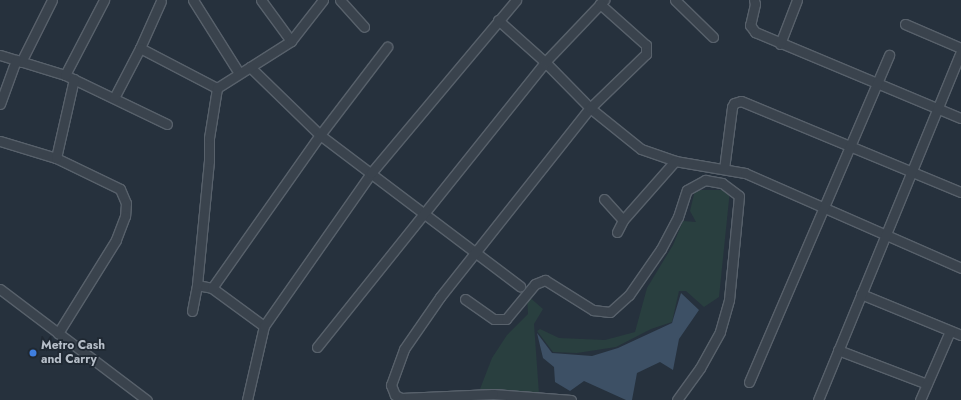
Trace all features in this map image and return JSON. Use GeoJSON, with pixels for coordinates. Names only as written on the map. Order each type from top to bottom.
{"type":"FeatureCollection","features":[{"type":"Feature","properties":{"kind":"street"},"geometry":{"type":"LineString","coordinates":[[0,104],[19,61],[52,0]]}},
{"type":"Feature","properties":{"kind":"street"},"geometry":{"type":"LineString","coordinates":[[65,74],[104,0]]}},
{"type":"Feature","properties":{"kind":"street"},"geometry":{"type":"LineString","coordinates":[[114,98],[140,48],[161,0]]}},
{"type":"Feature","properties":{"kind":"street"},"geometry":{"type":"LineString","coordinates":[[193,0],[239,74]]}},
{"type":"Feature","properties":{"kind":"street"},"geometry":{"type":"LineString","coordinates":[[261,0],[291,41]]}},
{"type":"Feature","properties":{"kind":"street"},"geometry":{"type":"LineString","coordinates":[[192,310],[197,285],[209,161],[209,138],[217,88],[291,41],[323,0]]}},
{"type":"Feature","properties":{"kind":"street"},"geometry":{"type":"LineString","coordinates":[[340,0],[364,27]]}},
{"type":"Feature","properties":{"kind":"street"},"geometry":{"type":"LineString","coordinates":[[247,400],[264,326],[371,173],[516,0]]}},
{"type":"Feature","properties":{"kind":"street"},"geometry":{"type":"LineString","coordinates":[[675,0],[713,37]]}},
{"type":"Feature","properties":{"kind":"street"},"geometry":{"type":"LineString","coordinates":[[754,0],[751,28],[780,44],[961,118]]}},
{"type":"Feature","properties":{"kind":"street"},"geometry":{"type":"LineString","coordinates":[[780,44],[797,0]]}},
{"type":"Feature","properties":{"kind":"street"},"geometry":{"type":"LineString","coordinates":[[317,347],[422,213],[545,62],[602,2],[646,45],[646,54],[590,108],[476,254],[440,297],[404,349],[391,385],[392,391],[401,398],[493,394],[571,400]]}},
{"type":"Feature","properties":{"kind":"street"},"geometry":{"type":"LineString","coordinates":[[498,20],[545,62],[590,108],[641,149],[675,161],[745,172],[961,268]]}},
{"type":"Feature","properties":{"kind":"street"},"geometry":{"type":"LineString","coordinates":[[905,24],[961,48]]}},
{"type":"Feature","properties":{"kind":"street"},"geometry":{"type":"LineString","coordinates":[[212,288],[320,135],[387,47]]}},
{"type":"Feature","properties":{"kind":"street"},"geometry":{"type":"LineString","coordinates":[[140,48],[217,88]]}},
{"type":"Feature","properties":{"kind":"street"},"geometry":{"type":"LineString","coordinates":[[818,400],[961,52]]}},
{"type":"Feature","properties":{"kind":"street"},"geometry":{"type":"LineString","coordinates":[[0,54],[65,74],[167,124]]}},
{"type":"Feature","properties":{"kind":"street"},"geometry":{"type":"LineString","coordinates":[[749,382],[822,206],[889,55]]}},
{"type":"Feature","properties":{"kind":"street"},"geometry":{"type":"LineString","coordinates":[[250,67],[320,135],[520,286]]}},
{"type":"Feature","properties":{"kind":"street"},"geometry":{"type":"LineString","coordinates":[[56,158],[74,79]]}},
{"type":"Feature","properties":{"kind":"street"},"geometry":{"type":"LineString","coordinates":[[724,169],[732,107],[737,101],[850,145],[961,192]]}},
{"type":"Feature","properties":{"kind":"street"},"geometry":{"type":"LineString","coordinates":[[0,141],[56,158],[120,189],[126,203],[125,216],[116,240],[58,332]]}},
{"type":"Feature","properties":{"kind":"street"},"geometry":{"type":"LineString","coordinates":[[617,232],[623,220],[675,161]]}},
{"type":"Feature","properties":{"kind":"street"},"geometry":{"type":"LineString","coordinates":[[465,299],[494,319],[506,319],[535,284],[545,280],[593,310],[610,312],[629,295],[661,249],[678,218],[687,190],[705,180],[722,183],[739,196],[729,300],[720,332],[700,368],[677,400]]}},
{"type":"Feature","properties":{"kind":"street"},"geometry":{"type":"LineString","coordinates":[[604,199],[623,220]]}},
{"type":"Feature","properties":{"kind":"street"},"geometry":{"type":"LineString","coordinates":[[197,285],[212,288],[264,326]]}},
{"type":"Feature","properties":{"kind":"street"},"geometry":{"type":"LineString","coordinates":[[0,289],[147,400]]}},
{"type":"Feature","properties":{"kind":"street"},"geometry":{"type":"LineString","coordinates":[[861,294],[961,335]]}},
{"type":"Feature","properties":{"kind":"street"},"geometry":{"type":"LineString","coordinates":[[920,400],[950,331]]}},
{"type":"Feature","properties":{"kind":"street"},"geometry":{"type":"LineString","coordinates":[[838,350],[926,384]]}},
{"type":"Feature","properties":{"kind":"green space"},"geometry":{"type":"Polygon","coordinates":[[[695,190],[730,190],[719,297],[704,307],[686,291],[679,291],[672,322],[651,329],[616,347],[577,353],[553,352],[537,331],[540,329],[559,338],[605,340],[635,332],[647,288],[673,245],[683,221],[696,222],[690,211],[695,190]]]}},
{"type":"Feature","properties":{"kind":"green space"},"geometry":{"type":"Polygon","coordinates":[[[527,295],[543,309],[534,324],[539,394],[521,395],[480,389],[492,358],[507,335],[528,314],[527,295]]]}},
{"type":"Feature","properties":{"kind":"water"},"geometry":{"type":"Polygon","coordinates":[[[681,293],[699,310],[679,339],[673,370],[660,362],[637,373],[632,400],[626,400],[584,381],[570,391],[555,382],[554,367],[543,358],[537,333],[552,353],[592,356],[618,348],[672,323],[681,293]]]}},
{"type":"Feature","properties":{"kind":"place","name":"Metro Cash and Carry"},"geometry":{"type":"Point","coordinates":[33,353]}}]}
